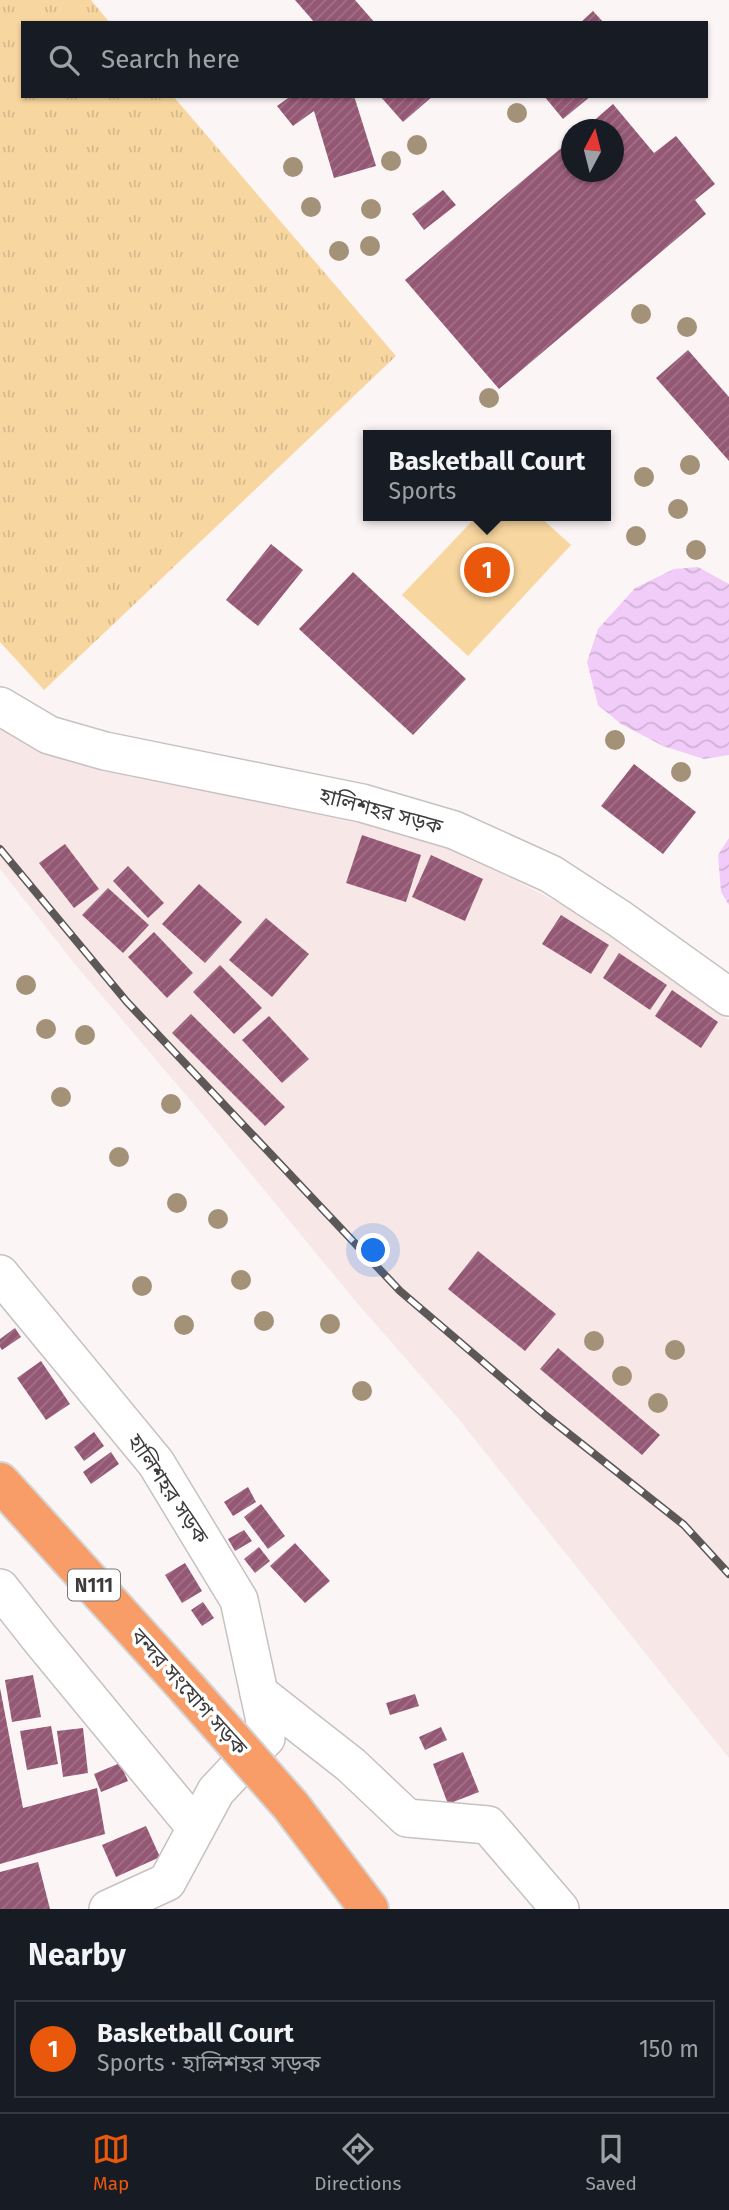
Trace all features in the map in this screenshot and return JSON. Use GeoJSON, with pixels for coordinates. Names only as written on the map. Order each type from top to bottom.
{"type":"FeatureCollection","features":[{"type":"Feature","properties":{"kind":"highway","name":"বন্দর সংযোগ সড়ক"},"geometry":{"type":"LineString","coordinates":[[0,1482],[291,1806],[369,1909]]}},
{"type":"Feature","properties":{"kind":"street","name":"হালিশহর সড়ক"},"geometry":{"type":"LineString","coordinates":[[0,706],[49,735],[105,751],[362,803],[454,830],[551,874],[620,919],[729,997]]}},
{"type":"Feature","properties":{"kind":"street","name":"হালিশহর সড়ক"},"geometry":{"type":"LineString","coordinates":[[0,1273],[156,1463],[239,1600],[260,1693],[265,1738],[216,1791],[197,1828]]}},
{"type":"Feature","properties":{"kind":"street"},"geometry":{"type":"LineString","coordinates":[[0,1588],[197,1828],[167,1882],[108,1909]]}},
{"type":"Feature","properties":{"kind":"street"},"geometry":{"type":"LineString","coordinates":[[260,1693],[351,1765],[407,1818],[488,1825],[560,1909]]}},
{"type":"Feature","properties":{"kind":"shaded area"},"geometry":{"type":"Polygon","coordinates":[[[0,727],[321,809],[450,846],[572,910],[729,1020],[729,1758],[457,1417],[357,1303],[75,964],[0,869],[0,727]]]}},
{"type":"Feature","properties":{"kind":"green space"},"geometry":{"type":"Polygon","coordinates":[[[0,0],[91,0],[108,21],[21,21],[21,98],[175,98],[396,356],[44,690],[0,642],[0,0]]]}},
{"type":"Feature","properties":{"kind":"green space"},"geometry":{"type":"Polygon","coordinates":[[[472,521],[545,521],[571,545],[468,656],[402,595],[472,521]]]}},
{"type":"Feature","properties":{"kind":"water"},"geometry":{"type":"Polygon","coordinates":[[[698,567],[729,584],[729,755],[704,759],[663,746],[621,724],[598,705],[587,662],[598,629],[635,588],[674,569],[698,567]]]}},
{"type":"Feature","properties":{"kind":"water"},"geometry":{"type":"Polygon","coordinates":[[[729,838],[729,905],[721,892],[718,855],[729,838]]]}},
{"type":"Feature","properties":{"kind":"building"},"geometry":{"type":"Polygon","coordinates":[[[295,0],[355,0],[373,21],[313,21],[295,0]]]}},
{"type":"Feature","properties":{"kind":"building"},"geometry":{"type":"Polygon","coordinates":[[[593,11],[602,21],[582,21],[593,11]]]}},
{"type":"Feature","properties":{"kind":"building"},"geometry":{"type":"Polygon","coordinates":[[[288,98],[354,98],[376,166],[334,178],[314,111],[293,126],[277,106],[288,98]]]}},
{"type":"Feature","properties":{"kind":"building"},"geometry":{"type":"Polygon","coordinates":[[[382,98],[431,98],[403,122],[382,98]]]}},
{"type":"Feature","properties":{"kind":"building"},"geometry":{"type":"Polygon","coordinates":[[[546,98],[589,98],[563,119],[546,98]]]}},
{"type":"Feature","properties":{"kind":"building"},"geometry":{"type":"Polygon","coordinates":[[[613,104],[654,153],[676,136],[715,184],[695,200],[706,214],[499,389],[405,280],[561,148],[561,182],[624,182],[624,119],[596,119],[613,104]]]}},
{"type":"Feature","properties":{"kind":"building"},"geometry":{"type":"Polygon","coordinates":[[[443,190],[456,205],[424,230],[412,214],[443,190]]]}},
{"type":"Feature","properties":{"kind":"building"},"geometry":{"type":"Polygon","coordinates":[[[688,350],[729,397],[729,461],[656,378],[688,350]]]}},
{"type":"Feature","properties":{"kind":"building"},"geometry":{"type":"Polygon","coordinates":[[[271,544],[303,570],[258,626],[226,600],[271,544]]]}},
{"type":"Feature","properties":{"kind":"building"},"geometry":{"type":"Polygon","coordinates":[[[353,572],[466,679],[413,735],[299,629],[353,572]]]}},
{"type":"Feature","properties":{"kind":"building"},"geometry":{"type":"Polygon","coordinates":[[[634,764],[696,812],[663,854],[601,806],[634,764]]]}},
{"type":"Feature","properties":{"kind":"building"},"geometry":{"type":"Polygon","coordinates":[[[362,835],[421,855],[406,902],[346,883],[362,835]]]}},
{"type":"Feature","properties":{"kind":"building"},"geometry":{"type":"Polygon","coordinates":[[[65,844],[99,889],[74,908],[39,863],[65,844]]]}},
{"type":"Feature","properties":{"kind":"building"},"geometry":{"type":"Polygon","coordinates":[[[431,855],[483,879],[465,921],[412,897],[431,855]]]}},
{"type":"Feature","properties":{"kind":"building"},"geometry":{"type":"Polygon","coordinates":[[[128,866],[164,903],[148,918],[113,881],[128,866]]]}},
{"type":"Feature","properties":{"kind":"building"},"geometry":{"type":"Polygon","coordinates":[[[199,884],[242,922],[205,963],[162,924],[199,884]]]}},
{"type":"Feature","properties":{"kind":"building"},"geometry":{"type":"Polygon","coordinates":[[[108,888],[149,925],[123,953],[82,915],[108,888]]]}},
{"type":"Feature","properties":{"kind":"building"},"geometry":{"type":"Polygon","coordinates":[[[561,915],[609,945],[591,974],[542,944],[561,915]]]}},
{"type":"Feature","properties":{"kind":"building"},"geometry":{"type":"Polygon","coordinates":[[[266,918],[309,954],[272,997],[229,960],[266,918]]]}},
{"type":"Feature","properties":{"kind":"building"},"geometry":{"type":"Polygon","coordinates":[[[154,932],[193,973],[167,998],[128,957],[154,932]]]}},
{"type":"Feature","properties":{"kind":"building"},"geometry":{"type":"Polygon","coordinates":[[[619,953],[667,985],[650,1010],[603,978],[619,953]]]}},
{"type":"Feature","properties":{"kind":"building"},"geometry":{"type":"Polygon","coordinates":[[[220,965],[262,1008],[234,1034],[193,992],[220,965]]]}},
{"type":"Feature","properties":{"kind":"building"},"geometry":{"type":"Polygon","coordinates":[[[672,990],[718,1022],[701,1048],[655,1016],[672,990]]]}},
{"type":"Feature","properties":{"kind":"building"},"geometry":{"type":"Polygon","coordinates":[[[191,1014],[285,1107],[265,1126],[172,1033],[191,1014]]]}},
{"type":"Feature","properties":{"kind":"building"},"geometry":{"type":"Polygon","coordinates":[[[269,1016],[309,1059],[282,1083],[242,1040],[269,1016]]]}},
{"type":"Feature","properties":{"kind":"building"},"geometry":{"type":"Polygon","coordinates":[[[478,1251],[556,1314],[525,1351],[448,1289],[478,1251]]]}},
{"type":"Feature","properties":{"kind":"building"},"geometry":{"type":"Polygon","coordinates":[[[15,1328],[21,1337],[2,1350],[0,1339],[15,1328]]]}},
{"type":"Feature","properties":{"kind":"building"},"geometry":{"type":"Polygon","coordinates":[[[558,1348],[660,1435],[642,1455],[540,1369],[558,1348]]]}},
{"type":"Feature","properties":{"kind":"building"},"geometry":{"type":"Polygon","coordinates":[[[41,1361],[70,1404],[46,1420],[17,1378],[41,1361]]]}},
{"type":"Feature","properties":{"kind":"building"},"geometry":{"type":"Polygon","coordinates":[[[94,1432],[104,1446],[84,1461],[74,1447],[94,1432]]]}},
{"type":"Feature","properties":{"kind":"building"},"geometry":{"type":"Polygon","coordinates":[[[111,1452],[119,1464],[91,1484],[83,1472],[111,1452]]]}},
{"type":"Feature","properties":{"kind":"building"},"geometry":{"type":"Polygon","coordinates":[[[248,1487],[256,1502],[233,1516],[224,1502],[248,1487]]]}},
{"type":"Feature","properties":{"kind":"building"},"geometry":{"type":"Polygon","coordinates":[[[261,1504],[285,1536],[268,1549],[244,1517],[261,1504]]]}},
{"type":"Feature","properties":{"kind":"building"},"geometry":{"type":"Polygon","coordinates":[[[244,1530],[252,1541],[235,1551],[228,1539],[244,1530]]]}},
{"type":"Feature","properties":{"kind":"building"},"geometry":{"type":"Polygon","coordinates":[[[295,1543],[330,1581],[305,1603],[270,1566],[295,1543]]]}},
{"type":"Feature","properties":{"kind":"building"},"geometry":{"type":"Polygon","coordinates":[[[259,1547],[270,1561],[255,1573],[244,1559],[259,1547]]]}},
{"type":"Feature","properties":{"kind":"building"},"geometry":{"type":"Polygon","coordinates":[[[185,1563],[202,1591],[182,1603],[165,1575],[185,1563]]]}},
{"type":"Feature","properties":{"kind":"building"},"geometry":{"type":"Polygon","coordinates":[[[203,1602],[214,1618],[202,1626],[191,1610],[203,1602]]]}},
{"type":"Feature","properties":{"kind":"building"},"geometry":{"type":"Polygon","coordinates":[[[33,1675],[41,1717],[12,1722],[5,1680],[33,1675]]]}},
{"type":"Feature","properties":{"kind":"building"},"geometry":{"type":"Polygon","coordinates":[[[0,1688],[23,1808],[97,1788],[105,1834],[0,1864],[0,1688]]]}},
{"type":"Feature","properties":{"kind":"building"},"geometry":{"type":"Polygon","coordinates":[[[415,1694],[419,1706],[390,1715],[386,1703],[415,1694]]]}},
{"type":"Feature","properties":{"kind":"building"},"geometry":{"type":"Polygon","coordinates":[[[51,1726],[58,1764],[27,1770],[20,1731],[51,1726]]]}},
{"type":"Feature","properties":{"kind":"building"},"geometry":{"type":"Polygon","coordinates":[[[441,1727],[447,1740],[425,1750],[419,1737],[441,1727]]]}},
{"type":"Feature","properties":{"kind":"building"},"geometry":{"type":"Polygon","coordinates":[[[83,1728],[88,1773],[63,1777],[57,1731],[83,1728]]]}},
{"type":"Feature","properties":{"kind":"building"},"geometry":{"type":"Polygon","coordinates":[[[463,1752],[479,1792],[448,1804],[433,1764],[463,1752]]]}},
{"type":"Feature","properties":{"kind":"building"},"geometry":{"type":"Polygon","coordinates":[[[120,1763],[128,1781],[101,1792],[94,1774],[120,1763]]]}},
{"type":"Feature","properties":{"kind":"building"},"geometry":{"type":"Polygon","coordinates":[[[146,1826],[160,1857],[116,1877],[102,1845],[146,1826]]]}},
{"type":"Feature","properties":{"kind":"building"},"geometry":{"type":"Polygon","coordinates":[[[38,1862],[50,1909],[0,1909],[0,1872],[38,1862]]]}},
{"type":"Feature","properties":{"kind":"railway"},"geometry":{"type":"LineString","coordinates":[[0,849],[127,1002],[400,1291],[545,1415],[684,1525],[729,1574]]}},
{"type":"Feature","properties":{"kind":"place","name":"Basketball Court"},"geometry":{"type":"Point","coordinates":[487,570]}}]}
